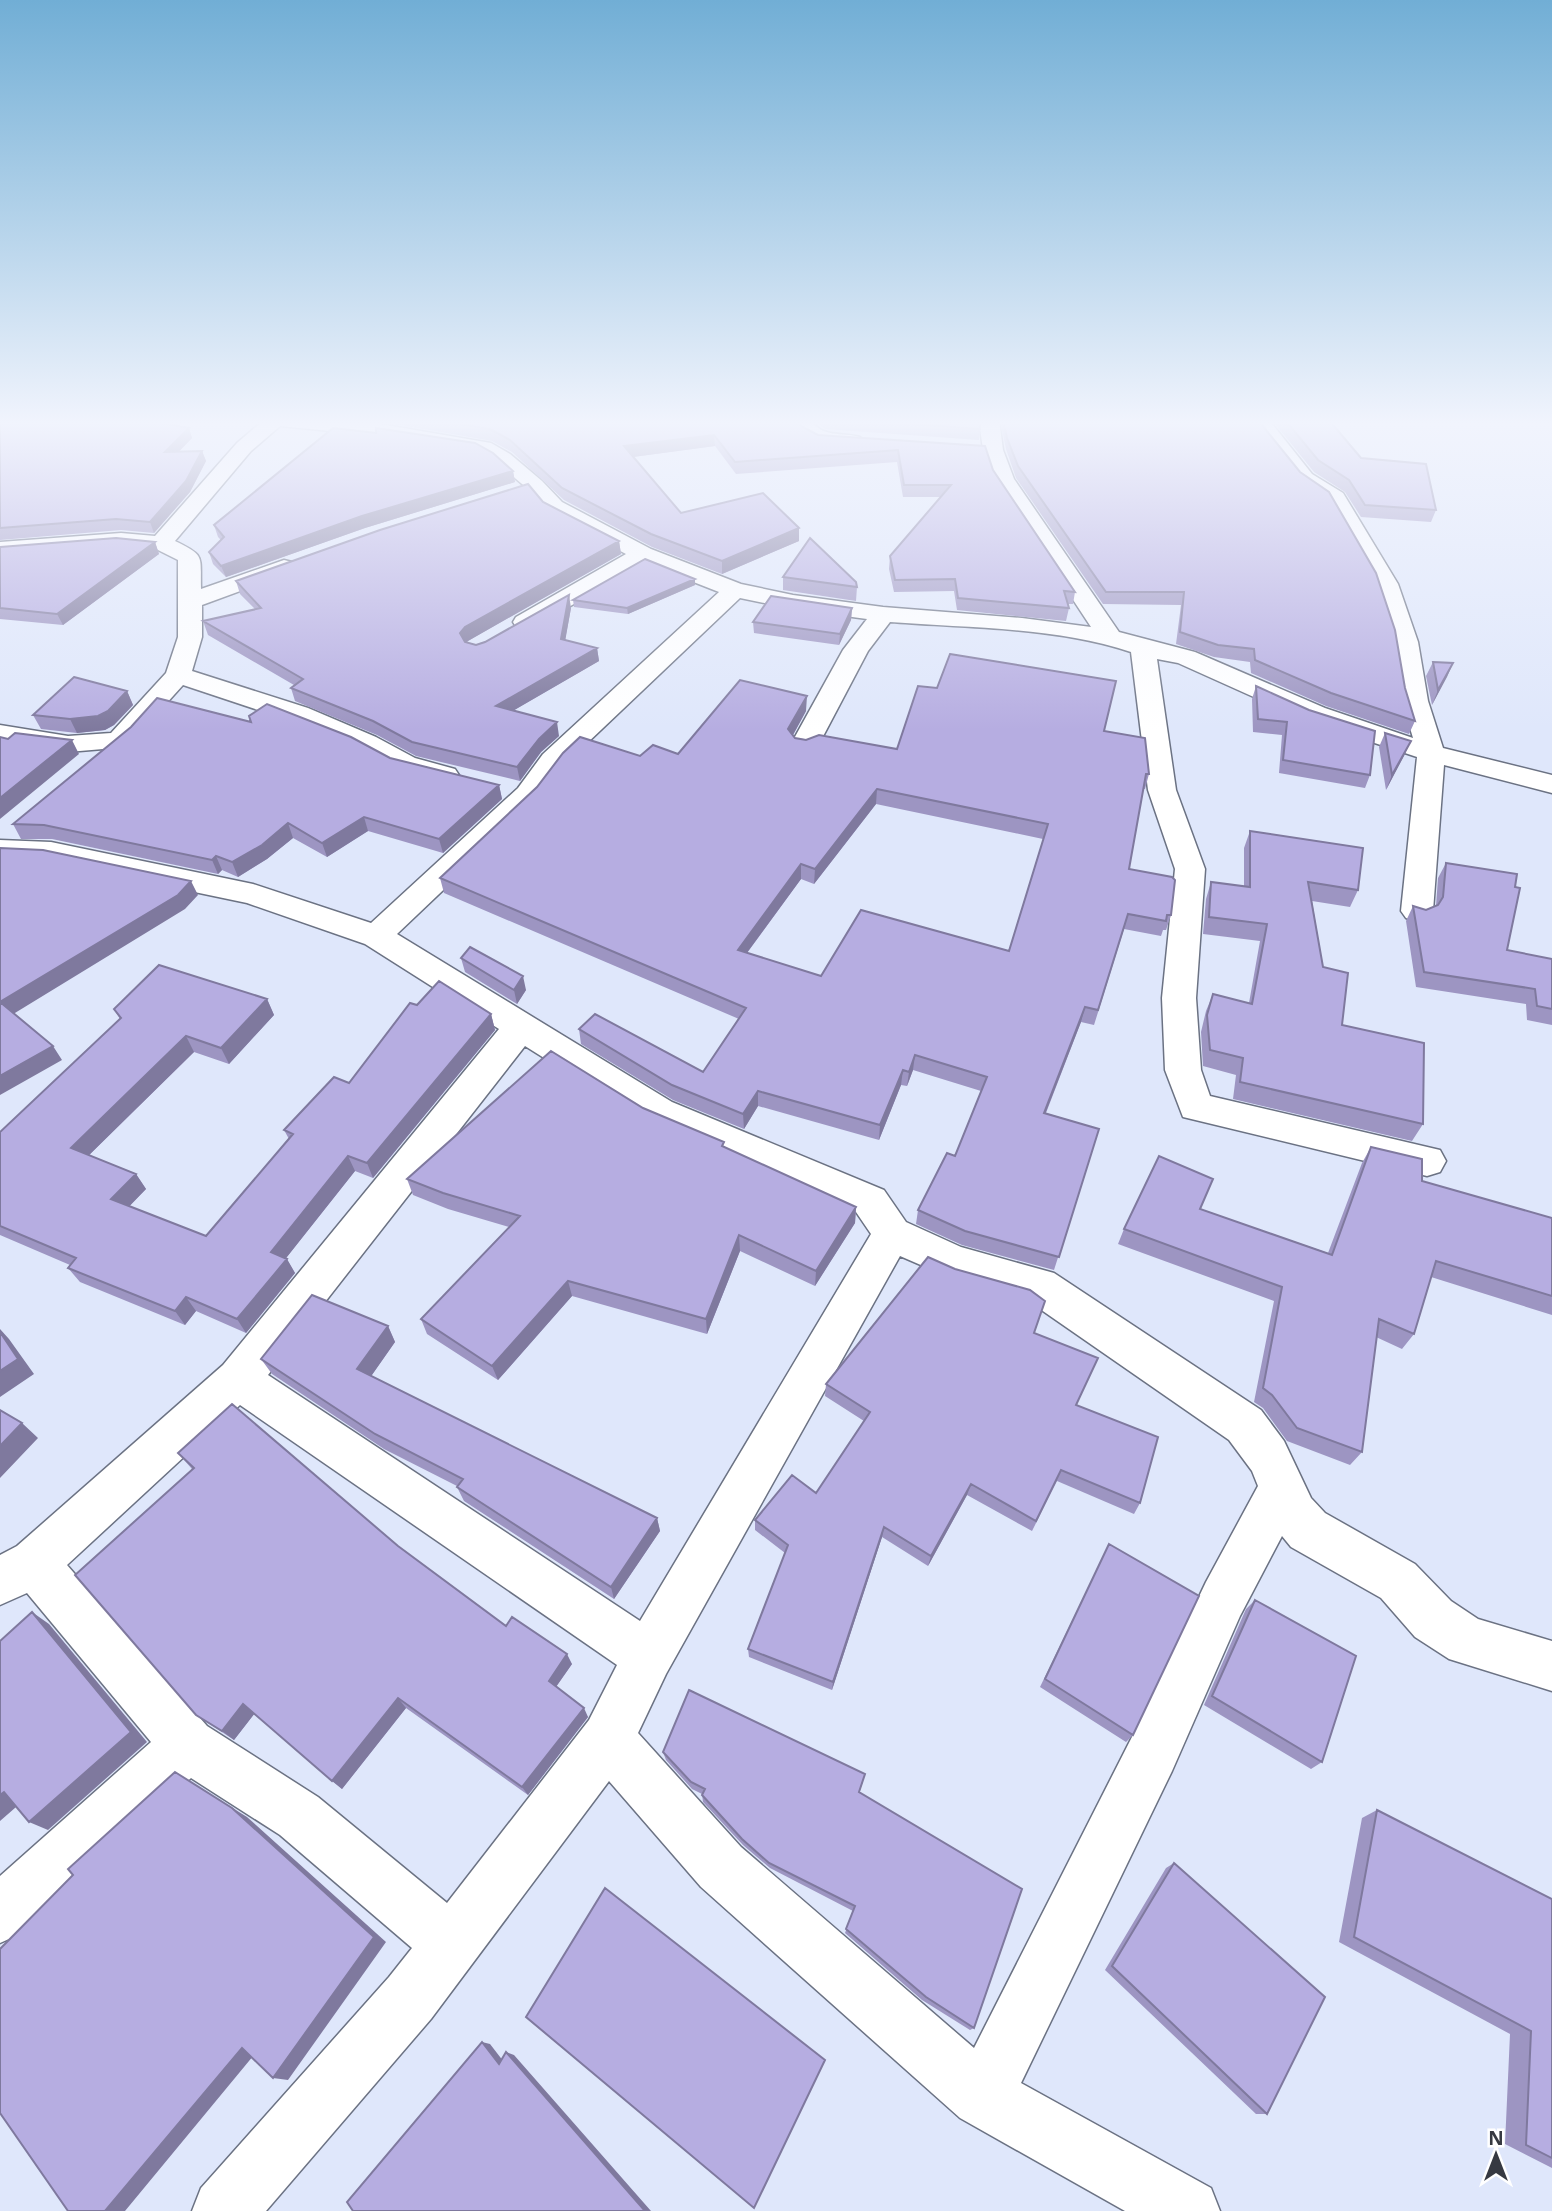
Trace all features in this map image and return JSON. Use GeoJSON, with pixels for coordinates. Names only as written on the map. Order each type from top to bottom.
{"type":"FeatureCollection","features":[{"type":"Feature","properties":{"kind":"street"},"geometry":{"type":"LineString","coordinates":[[162,543],[179,523]]}},
{"type":"Feature","properties":{"kind":"street"},"geometry":{"type":"LineString","coordinates":[[585,523],[643,554],[735,590],[793,602],[883,614],[1022,625],[1110,637],[1143,648],[1186,657],[1315,714],[1431,753],[1537,783],[1552,784]]}},
{"type":"Feature","properties":{"kind":"street"},"geometry":{"type":"LineString","coordinates":[[1035,523],[1110,637]]}},
{"type":"Feature","properties":{"kind":"street"},"geometry":{"type":"LineString","coordinates":[[1350,523],[1386,584],[1405,642],[1415,701],[1431,753],[1417,911]]}},
{"type":"Feature","properties":{"kind":"street"},"geometry":{"type":"LineString","coordinates":[[0,549],[121,540],[162,543],[188,557],[190,637],[178,675],[117,741],[85,767]]}},
{"type":"Feature","properties":{"kind":"street"},"geometry":{"type":"LineString","coordinates":[[502,635],[643,554]]}},
{"type":"Feature","properties":{"kind":"street"},"geometry":{"type":"LineString","coordinates":[[189,601],[308,559]]}},
{"type":"Feature","properties":{"kind":"street"},"geometry":{"type":"LineString","coordinates":[[376,936],[516,791],[553,760],[735,590]]}},
{"type":"Feature","properties":{"kind":"street"},"geometry":{"type":"LineString","coordinates":[[805,744],[856,650],[883,614]]}},
{"type":"Feature","properties":{"kind":"street"},"geometry":{"type":"LineString","coordinates":[[1143,648],[1161,790],[1190,869],[1179,998],[1183,1070],[1196,1107],[1427,1161]]}},
{"type":"Feature","properties":{"kind":"street"},"geometry":{"type":"LineString","coordinates":[[178,675],[298,714],[366,743],[405,764],[465,781]]}},
{"type":"Feature","properties":{"kind":"street"},"geometry":{"type":"LineString","coordinates":[[0,733],[68,744],[117,741]]}},
{"type":"Feature","properties":{"kind":"street"},"geometry":{"type":"LineString","coordinates":[[4,838],[51,852],[254,894],[376,936],[659,1112],[870,1201],[892,1234],[953,1262],[1040,1286],[1245,1425],[1268,1457],[1294,1514],[1308,1530],[1398,1581],[1433,1619],[1467,1641],[1552,1666]]}},
{"type":"Feature","properties":{"kind":"street"},"geometry":{"type":"LineString","coordinates":[[452,1944],[299,1816],[188,1745],[17,1572],[238,1379],[522,1025]]}},
{"type":"Feature","properties":{"kind":"street"},"geometry":{"type":"LineString","coordinates":[[224,2211],[411,1998],[608,1739],[648,1656],[892,1234]]}},
{"type":"Feature","properties":{"kind":"street"},"geometry":{"type":"LineString","coordinates":[[238,1379],[648,1656]]}},
{"type":"Feature","properties":{"kind":"street"},"geometry":{"type":"LineString","coordinates":[[982,2096],[1147,1764],[1223,1599],[1282,1488]]}},
{"type":"Feature","properties":{"kind":"street"},"geometry":{"type":"LineString","coordinates":[[608,1739],[722,1867],[982,2096],[1188,2211]]}},
{"type":"Feature","properties":{"kind":"street"},"geometry":{"type":"LineString","coordinates":[[0,1914],[188,1745]]}},
{"type":"Feature","properties":{"kind":"building"},"geometry":{"type":"Polygon","coordinates":[[[0,523],[62,523],[0,528],[0,523]]]}},
{"type":"Feature","properties":{"kind":"building"},"geometry":{"type":"Polygon","coordinates":[[[342,523],[221,566],[209,552],[224,537],[214,525],[342,523]]]}},
{"type":"Feature","properties":{"kind":"building"},"geometry":{"type":"Polygon","coordinates":[[[402,523],[584,523],[619,541],[465,627],[460,633],[465,642],[476,645],[485,642],[569,595],[561,639],[597,648],[496,706],[557,722],[539,739],[517,767],[412,742],[373,721],[291,688],[303,679],[203,621],[261,608],[236,581],[402,523]]]}},
{"type":"Feature","properties":{"kind":"building"},"geometry":{"type":"Polygon","coordinates":[[[630,523],[794,523],[799,528],[722,561],[630,523]]]}},
{"type":"Feature","properties":{"kind":"building"},"geometry":{"type":"Polygon","coordinates":[[[918,523],[1029,523],[1075,592],[1064,591],[1069,608],[958,598],[955,579],[895,580],[890,556],[918,523]]]}},
{"type":"Feature","properties":{"kind":"building"},"geometry":{"type":"Polygon","coordinates":[[[1058,523],[1347,523],[1376,573],[1395,630],[1405,688],[1415,721],[1331,693],[1255,660],[1254,649],[1218,645],[1180,632],[1184,592],[1106,592],[1058,523]]]}},
{"type":"Feature","properties":{"kind":"building"},"geometry":{"type":"Polygon","coordinates":[[[116,538],[155,542],[57,614],[0,608],[0,547],[116,538]]]}},
{"type":"Feature","properties":{"kind":"building"},"geometry":{"type":"Polygon","coordinates":[[[810,538],[856,582],[857,587],[783,577],[810,538]]]}},
{"type":"Feature","properties":{"kind":"building"},"geometry":{"type":"Polygon","coordinates":[[[645,559],[695,579],[627,608],[573,600],[645,559]]]}},
{"type":"Feature","properties":{"kind":"building"},"geometry":{"type":"Polygon","coordinates":[[[771,596],[852,608],[840,634],[753,622],[771,596]]]}},
{"type":"Feature","properties":{"kind":"building"},"geometry":{"type":"Polygon","coordinates":[[[950,654],[1116,681],[1104,731],[1145,738],[1149,774],[1146,774],[1129,869],[1172,877],[1175,880],[1171,915],[1167,915],[1166,921],[1128,914],[1098,1010],[1085,1007],[1044,1113],[1099,1129],[1059,1257],[965,1231],[918,1210],[947,1153],[955,1156],[987,1077],[915,1055],[909,1072],[903,1070],[880,1125],[758,1091],[743,1114],[672,1085],[579,1029],[595,1014],[703,1072],[746,1008],[440,878],[537,787],[563,753],[580,737],[640,756],[653,745],[678,754],[740,680],[807,696],[788,729],[795,738],[806,740],[819,735],[897,749],[918,686],[937,688],[950,654]],[[877,789],[815,869],[801,864],[738,950],[821,976],[861,910],[1009,951],[1048,824],[877,789]]]}},
{"type":"Feature","properties":{"kind":"building"},"geometry":{"type":"Polygon","coordinates":[[[1433,662],[1453,663],[1438,690],[1433,662]]]}},
{"type":"Feature","properties":{"kind":"building"},"geometry":{"type":"Polygon","coordinates":[[[74,677],[127,691],[108,711],[98,716],[70,719],[33,715],[74,677]]]}},
{"type":"Feature","properties":{"kind":"building"},"geometry":{"type":"Polygon","coordinates":[[[1256,686],[1309,710],[1375,731],[1370,775],[1283,760],[1287,722],[1258,719],[1256,686]]]}},
{"type":"Feature","properties":{"kind":"building"},"geometry":{"type":"Polygon","coordinates":[[[157,698],[251,722],[249,716],[267,704],[351,737],[390,758],[499,785],[439,839],[364,817],[322,843],[288,823],[262,845],[232,862],[216,856],[212,860],[44,825],[13,824],[131,727],[157,698]]]}},
{"type":"Feature","properties":{"kind":"building"},"geometry":{"type":"Polygon","coordinates":[[[15,733],[72,740],[0,798],[0,737],[8,739],[15,733]]]}},
{"type":"Feature","properties":{"kind":"building"},"geometry":{"type":"Polygon","coordinates":[[[1385,733],[1411,741],[1392,775],[1385,733]]]}},
{"type":"Feature","properties":{"kind":"building"},"geometry":{"type":"Polygon","coordinates":[[[1250,831],[1363,848],[1358,890],[1308,882],[1323,967],[1348,973],[1342,1025],[1424,1043],[1423,1124],[1240,1082],[1243,1058],[1210,1050],[1207,1015],[1213,994],[1252,1004],[1267,924],[1209,917],[1211,882],[1250,887],[1250,831]]]}},
{"type":"Feature","properties":{"kind":"building"},"geometry":{"type":"Polygon","coordinates":[[[0,848],[43,850],[191,881],[178,895],[0,1002],[0,848]]]}},
{"type":"Feature","properties":{"kind":"building"},"geometry":{"type":"Polygon","coordinates":[[[1446,863],[1517,874],[1515,887],[1520,888],[1507,950],[1552,959],[1552,1009],[1537,1006],[1535,989],[1424,972],[1413,906],[1426,910],[1438,905],[1443,897],[1446,863]]]}},
{"type":"Feature","properties":{"kind":"building"},"geometry":{"type":"Polygon","coordinates":[[[470,947],[523,976],[514,990],[461,958],[470,947]]]}},
{"type":"Feature","properties":{"kind":"building"},"geometry":{"type":"Polygon","coordinates":[[[159,965],[267,999],[221,1048],[186,1036],[71,1148],[136,1174],[111,1199],[206,1236],[293,1134],[284,1130],[334,1077],[349,1083],[410,1003],[417,1005],[439,981],[491,1014],[367,1163],[348,1156],[271,1252],[287,1259],[237,1319],[186,1297],[175,1311],[68,1268],[76,1258],[0,1226],[0,1132],[121,1018],[114,1009],[159,965]]]}},
{"type":"Feature","properties":{"kind":"building"},"geometry":{"type":"Polygon","coordinates":[[[0,1002],[53,1046],[0,1076],[0,1002]]]}},
{"type":"Feature","properties":{"kind":"building"},"geometry":{"type":"Polygon","coordinates":[[[551,1051],[643,1108],[724,1142],[722,1146],[856,1207],[816,1271],[739,1235],[706,1319],[568,1281],[492,1366],[421,1319],[520,1216],[443,1193],[407,1179],[551,1051]]]}},
{"type":"Feature","properties":{"kind":"building"},"geometry":{"type":"Polygon","coordinates":[[[1371,1147],[1422,1159],[1422,1181],[1552,1218],[1552,1296],[1436,1261],[1414,1334],[1379,1319],[1362,1452],[1297,1428],[1272,1395],[1263,1388],[1282,1287],[1124,1229],[1159,1156],[1213,1179],[1200,1209],[1332,1255],[1371,1147]]]}},
{"type":"Feature","properties":{"kind":"building"},"geometry":{"type":"Polygon","coordinates":[[[928,1257],[955,1269],[1030,1290],[1045,1301],[1034,1333],[1098,1358],[1076,1405],[1158,1437],[1140,1503],[1061,1470],[1036,1521],[971,1484],[931,1556],[884,1527],[833,1682],[748,1649],[788,1545],[755,1520],[792,1475],[816,1493],[870,1412],[826,1384],[928,1257]]]}},
{"type":"Feature","properties":{"kind":"building"},"geometry":{"type":"Polygon","coordinates":[[[312,1295],[388,1326],[357,1369],[657,1518],[611,1587],[457,1487],[463,1479],[375,1434],[261,1359],[312,1295]]]}},
{"type":"Feature","properties":{"kind":"building"},"geometry":{"type":"Polygon","coordinates":[[[0,1332],[18,1359],[0,1371],[0,1332]]]}},
{"type":"Feature","properties":{"kind":"building"},"geometry":{"type":"Polygon","coordinates":[[[232,1404],[398,1546],[506,1626],[512,1617],[567,1654],[549,1681],[584,1708],[522,1787],[398,1698],[332,1781],[243,1704],[222,1731],[196,1715],[75,1575],[194,1468],[178,1453],[232,1404]]]}},
{"type":"Feature","properties":{"kind":"building"},"geometry":{"type":"Polygon","coordinates":[[[0,1410],[22,1423],[0,1446],[0,1410]]]}},
{"type":"Feature","properties":{"kind":"building"},"geometry":{"type":"Polygon","coordinates":[[[1109,1544],[1199,1596],[1133,1735],[1045,1679],[1109,1544]]]}},
{"type":"Feature","properties":{"kind":"building"},"geometry":{"type":"Polygon","coordinates":[[[1255,1600],[1356,1656],[1322,1762],[1212,1696],[1255,1600]]]}},
{"type":"Feature","properties":{"kind":"building"},"geometry":{"type":"Polygon","coordinates":[[[32,1612],[131,1732],[29,1822],[4,1792],[0,1795],[0,1641],[32,1612]]]}},
{"type":"Feature","properties":{"kind":"building"},"geometry":{"type":"Polygon","coordinates":[[[689,1690],[865,1774],[859,1792],[1022,1889],[974,2028],[926,1997],[846,1929],[855,1906],[769,1863],[742,1839],[702,1795],[705,1789],[691,1782],[663,1752],[689,1690]]]}},
{"type":"Feature","properties":{"kind":"building"},"geometry":{"type":"Polygon","coordinates":[[[175,1772],[232,1808],[374,1937],[273,2078],[242,2048],[105,2211],[68,2211],[0,2113],[0,1949],[73,1875],[68,1869],[175,1772]]]}},
{"type":"Feature","properties":{"kind":"building"},"geometry":{"type":"Polygon","coordinates":[[[1377,1810],[1552,1899],[1552,2158],[1526,2145],[1531,2031],[1354,1937],[1377,1810]]]}},
{"type":"Feature","properties":{"kind":"building"},"geometry":{"type":"Polygon","coordinates":[[[1174,1863],[1325,1997],[1267,2114],[1112,1966],[1174,1863]]]}},
{"type":"Feature","properties":{"kind":"building"},"geometry":{"type":"Polygon","coordinates":[[[605,1888],[825,2060],[754,2208],[526,2017],[605,1888]]]}},
{"type":"Feature","properties":{"kind":"building"},"geometry":{"type":"Polygon","coordinates":[[[482,2042],[499,2064],[506,2052],[645,2211],[353,2211],[347,2202],[482,2042]]]}}]}
